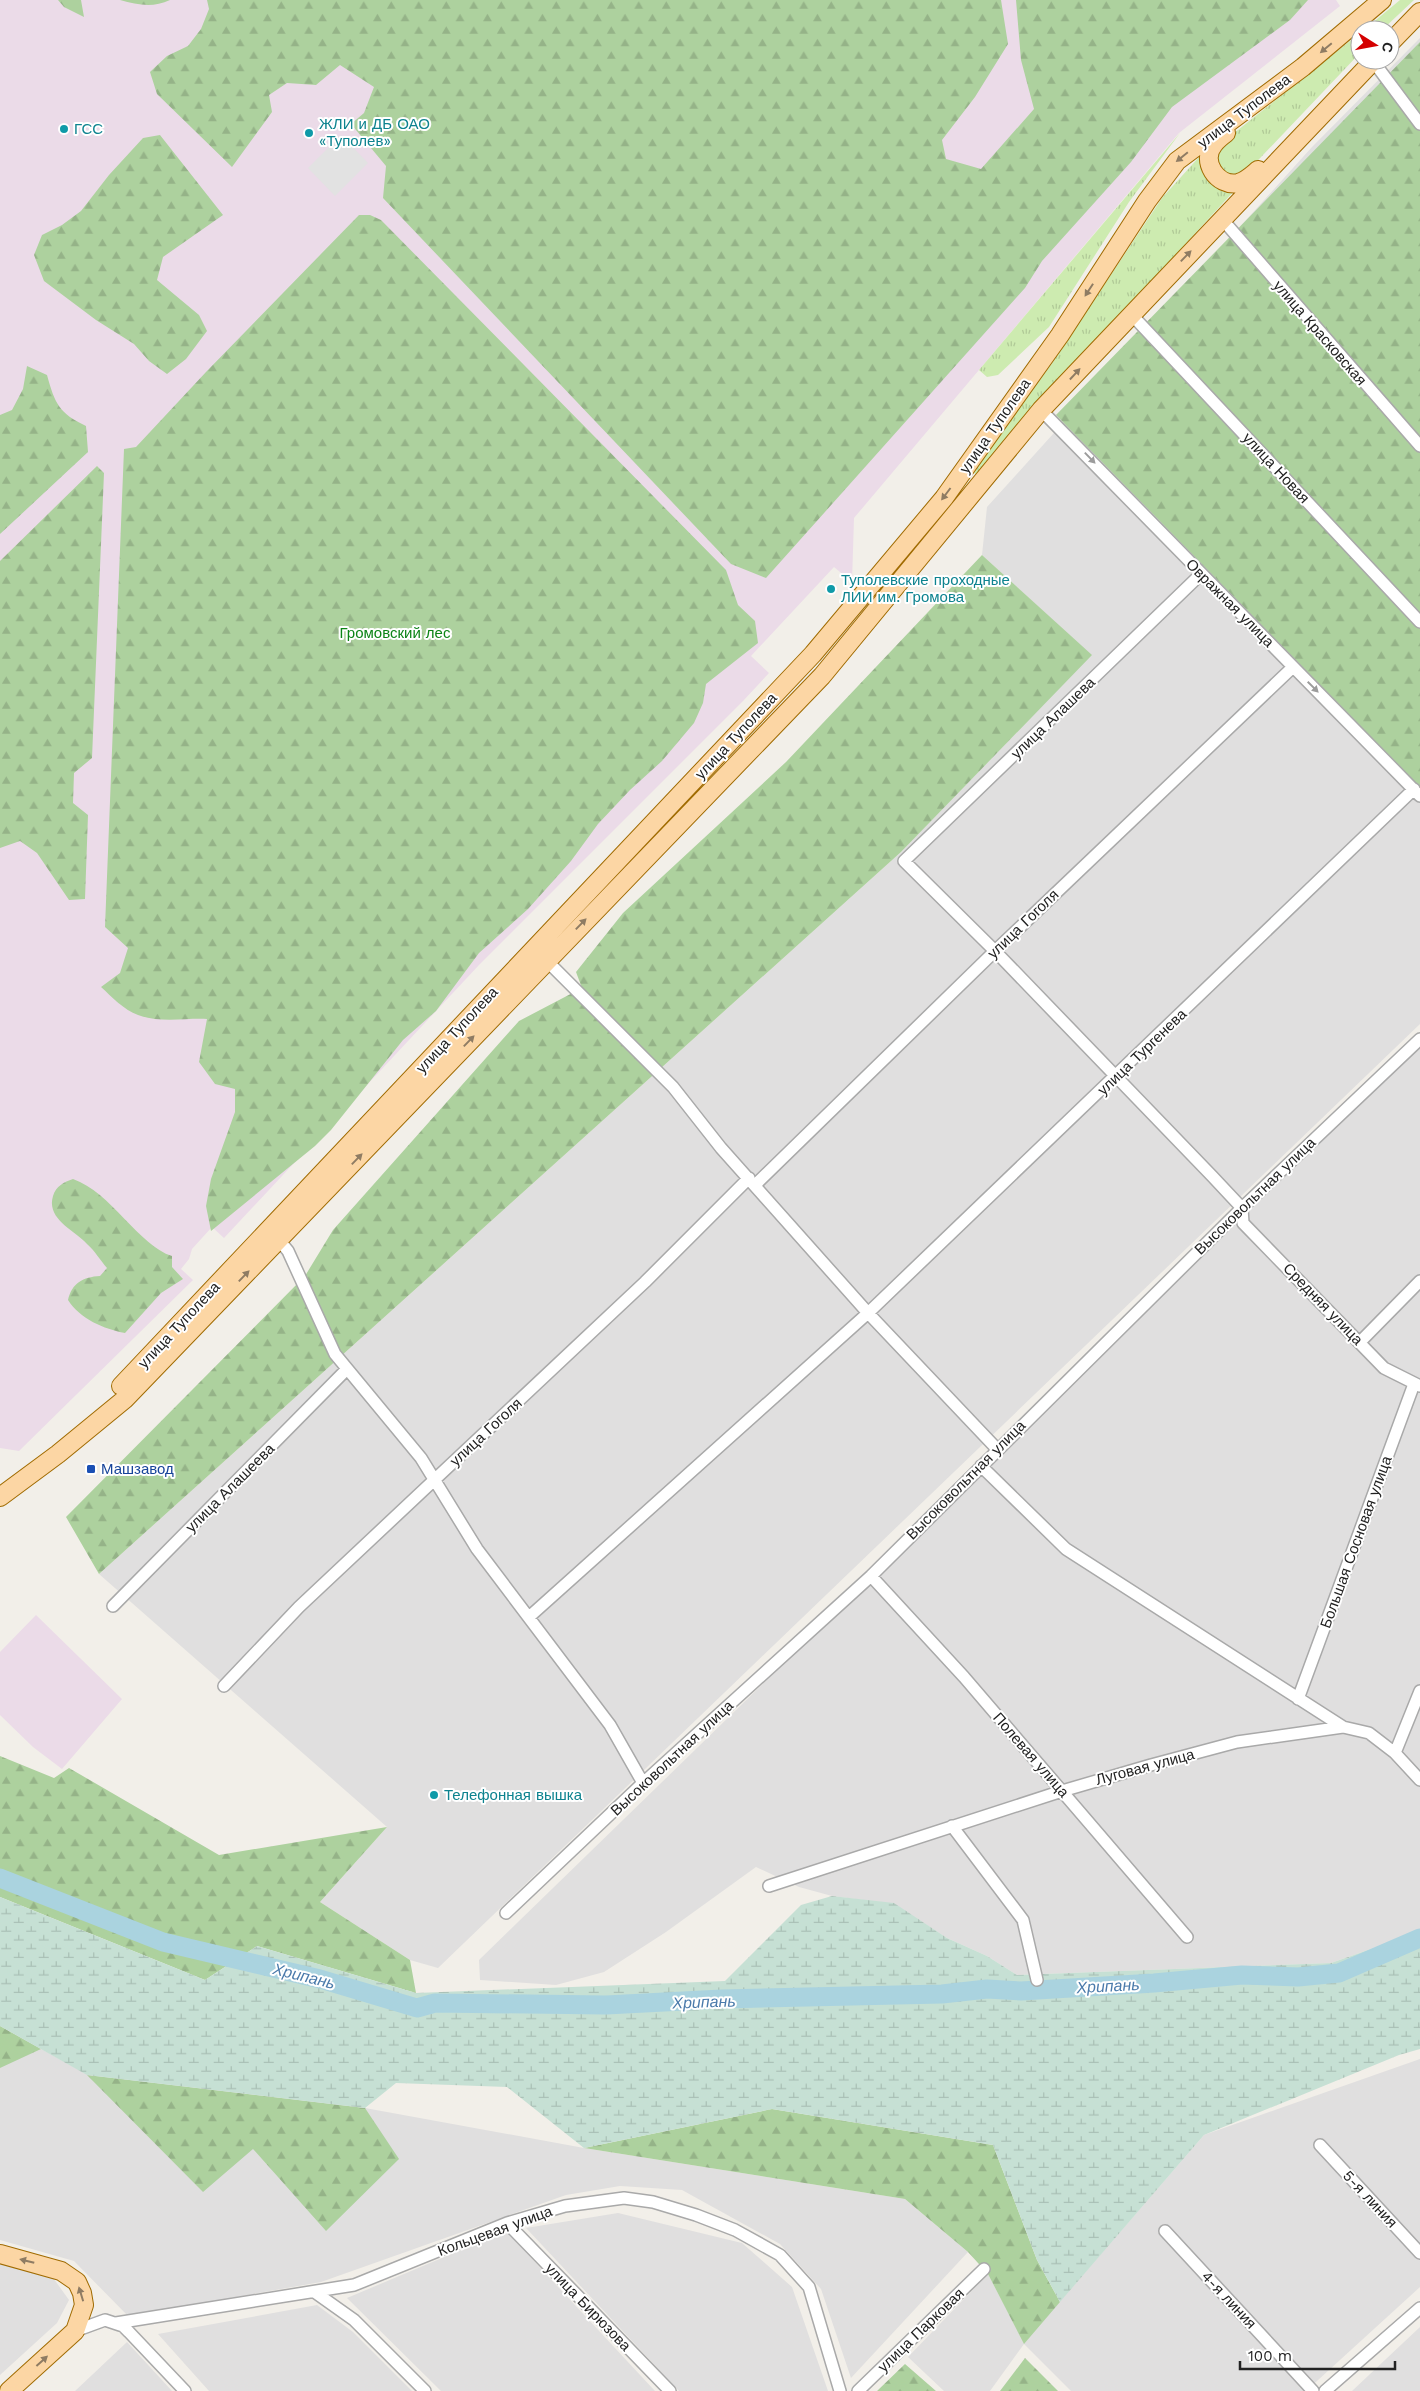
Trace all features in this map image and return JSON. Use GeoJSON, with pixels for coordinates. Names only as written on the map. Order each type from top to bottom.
{"type":"FeatureCollection","features":[{"type":"Feature","properties":{"kind":"main road","name":"улица Туполева"},"geometry":{"type":"LineString","coordinates":[[58,1454],[813,654],[944,498],[1060,335],[1147,202],[1177,161],[1303,67],[1382,0]]}},
{"type":"Feature","properties":{"kind":"main road"},"geometry":{"type":"LineString","coordinates":[[1400,33],[1420,12]]}},
{"type":"Feature","properties":{"kind":"main road"},"geometry":{"type":"LineString","coordinates":[[1303,67],[1214,143],[1210,150],[1210,165],[1218,178],[1225,182],[1240,183],[1247,180],[1310,126]]}},
{"type":"Feature","properties":{"kind":"main road","name":"улица Туполева"},"geometry":{"type":"LineString","coordinates":[[0,1497],[58,1454],[126,1399],[546,960],[822,676],[1041,410],[1364,70]]}},
{"type":"Feature","properties":{"kind":"main road"},"geometry":{"type":"LineString","coordinates":[[0,2254],[54,2268],[77,2282],[82,2293],[84,2305],[75,2331],[10,2391]]}},
{"type":"Feature","properties":{"kind":"street"},"geometry":{"type":"LineString","coordinates":[[1381,70],[1420,124]]}},
{"type":"Feature","properties":{"kind":"street","name":"улица Красковская"},"geometry":{"type":"LineString","coordinates":[[1222,219],[1420,446]]}},
{"type":"Feature","properties":{"kind":"street","name":"улица Новая"},"geometry":{"type":"LineString","coordinates":[[1131,314],[1420,622]]}},
{"type":"Feature","properties":{"kind":"street","name":"Овражная улица"},"geometry":{"type":"LineString","coordinates":[[1041,410],[1056,422],[1201,574],[1417,792]]}},
{"type":"Feature","properties":{"kind":"street","name":"улица Алашева"},"geometry":{"type":"LineString","coordinates":[[995,951],[904,861],[1201,574]]}},
{"type":"Feature","properties":{"kind":"street","name":"улица Гоголя"},"geometry":{"type":"LineString","coordinates":[[224,1686],[300,1607],[1293,667]]}},
{"type":"Feature","properties":{"kind":"street","name":"улица Тургенева"},"geometry":{"type":"LineString","coordinates":[[529,1617],[868,1313],[1417,792]]}},
{"type":"Feature","properties":{"kind":"street"},"geometry":{"type":"LineString","coordinates":[[995,951],[1242,1208]]}},
{"type":"Feature","properties":{"kind":"street"},"geometry":{"type":"LineString","coordinates":[[546,960],[673,1086],[721,1148],[868,1313],[997,1449]]}},
{"type":"Feature","properties":{"kind":"street","name":"Высоковольтная улица"},"geometry":{"type":"LineString","coordinates":[[506,1913],[643,1783],[871,1576],[1242,1208],[1420,1040]]}},
{"type":"Feature","properties":{"kind":"street","name":"Средняя улица"},"geometry":{"type":"LineString","coordinates":[[1242,1208],[1243,1223],[1384,1368],[1417,1385]]}},
{"type":"Feature","properties":{"kind":"street"},"geometry":{"type":"LineString","coordinates":[[279,1240],[288,1250],[335,1354],[422,1458],[477,1549],[610,1725],[643,1783]]}},
{"type":"Feature","properties":{"kind":"street"},"geometry":{"type":"LineString","coordinates":[[1360,1342],[1420,1282]]}},
{"type":"Feature","properties":{"kind":"street","name":"улица Алашеева"},"geometry":{"type":"LineString","coordinates":[[113,1606],[347,1369]]}},
{"type":"Feature","properties":{"kind":"street","name":"Большая Сосновая улица"},"geometry":{"type":"LineString","coordinates":[[1298,1699],[1417,1385]]}},
{"type":"Feature","properties":{"kind":"street"},"geometry":{"type":"LineString","coordinates":[[981,1466],[1066,1549],[1343,1727],[1369,1733],[1394,1753],[1420,1780]]}},
{"type":"Feature","properties":{"kind":"street","name":"Полевая улица"},"geometry":{"type":"LineString","coordinates":[[871,1576],[964,1677],[1187,1937]]}},
{"type":"Feature","properties":{"kind":"street"},"geometry":{"type":"LineString","coordinates":[[1394,1753],[1420,1691]]}},
{"type":"Feature","properties":{"kind":"street","name":"Луговая улица"},"geometry":{"type":"LineString","coordinates":[[769,1886],[1062,1790],[1237,1742],[1343,1727]]}},
{"type":"Feature","properties":{"kind":"street"},"geometry":{"type":"LineString","coordinates":[[952,1826],[1023,1920],[1037,1980]]}},
{"type":"Feature","properties":{"kind":"street","name":"5-я линия"},"geometry":{"type":"LineString","coordinates":[[1320,2145],[1420,2253]]}},
{"type":"Feature","properties":{"kind":"street","name":"Кольцевая улица"},"geometry":{"type":"LineString","coordinates":[[75,2331],[105,2320],[116,2323],[316,2293],[354,2285],[507,2223],[565,2206],[624,2198],[653,2202],[696,2215],[735,2230],[780,2255],[809,2287],[840,2391]]}},
{"type":"Feature","properties":{"kind":"street","name":"улица Бирюзова"},"geometry":{"type":"LineString","coordinates":[[507,2223],[670,2391]]}},
{"type":"Feature","properties":{"kind":"street","name":"4-я линия"},"geometry":{"type":"LineString","coordinates":[[1165,2231],[1313,2391]]}},
{"type":"Feature","properties":{"kind":"street","name":"улица Парковая"},"geometry":{"type":"LineString","coordinates":[[858,2391],[984,2269]]}},
{"type":"Feature","properties":{"kind":"street"},"geometry":{"type":"LineString","coordinates":[[316,2293],[354,2320],[426,2391]]}},
{"type":"Feature","properties":{"kind":"street"},"geometry":{"type":"LineString","coordinates":[[1325,2391],[1420,2308]]}},
{"type":"Feature","properties":{"kind":"street"},"geometry":{"type":"LineString","coordinates":[[116,2323],[129,2332],[184,2391]]}},
{"type":"Feature","properties":{"kind":"shaded area"},"geometry":{"type":"Polygon","coordinates":[[[0,0],[1336,0],[1340,6],[1179,133],[854,518],[852,582],[834,567],[751,656],[769,673],[479,965],[224,1238],[212,1227],[192,1249],[189,1259],[181,1269],[193,1280],[19,1451],[0,1448],[0,0]]]}},
{"type":"Feature","properties":{"kind":"shaded area"},"geometry":{"type":"Polygon","coordinates":[[[1420,38],[1420,1024],[438,1968],[410,1960],[320,1902],[387,1827],[99,1574],[901,852],[1091,655],[982,555],[987,507],[1312,147],[1388,70],[1400,70],[1400,58],[1420,38]]]}},
{"type":"Feature","properties":{"kind":"shaded area"},"geometry":{"type":"Polygon","coordinates":[[[341,135],[368,163],[335,196],[308,168],[341,135]]]}},
{"type":"Feature","properties":{"kind":"shaded area"},"geometry":{"type":"Polygon","coordinates":[[[1420,1045],[1420,1929],[1391,1942],[1331,1963],[1017,1975],[987,1956],[947,1938],[894,1904],[832,1896],[799,1887],[756,1867],[666,1932],[604,1972],[556,1985],[480,1980],[479,1960],[1420,1045]]]}},
{"type":"Feature","properties":{"kind":"shaded area"},"geometry":{"type":"Polygon","coordinates":[[[36,1615],[122,1699],[62,1769],[33,1747],[0,1715],[0,1652],[36,1615]]]}},
{"type":"Feature","properties":{"kind":"shaded area"},"geometry":{"type":"Polygon","coordinates":[[[0,2026],[88,2075],[365,2108],[584,2148],[905,2199],[968,2252],[851,2378],[821,2289],[780,2244],[682,2190],[620,2186],[566,2195],[321,2282],[128,2316],[74,2261],[0,2240],[0,2026]]]}},
{"type":"Feature","properties":{"kind":"shaded area"},"geometry":{"type":"Polygon","coordinates":[[[1420,2059],[1420,2287],[1306,2391],[1071,2391],[1024,2344],[990,2391],[944,2391],[908,2357],[988,2274],[1024,2343],[1204,2135],[1420,2059]]]}},
{"type":"Feature","properties":{"kind":"shaded area"},"geometry":{"type":"Polygon","coordinates":[[[618,2213],[742,2243],[792,2287],[828,2391],[679,2391],[526,2228],[618,2213]]]}},
{"type":"Feature","properties":{"kind":"shaded area"},"geometry":{"type":"Polygon","coordinates":[[[506,2231],[655,2391],[441,2391],[347,2298],[506,2231]]]}},
{"type":"Feature","properties":{"kind":"shaded area"},"geometry":{"type":"Polygon","coordinates":[[[0,2262],[51,2275],[69,2300],[57,2323],[0,2375],[0,2262]]]}},
{"type":"Feature","properties":{"kind":"shaded area"},"geometry":{"type":"Polygon","coordinates":[[[317,2305],[353,2332],[412,2391],[209,2391],[158,2334],[317,2305]]]}},
{"type":"Feature","properties":{"kind":"shaded area"},"geometry":{"type":"Polygon","coordinates":[[[1420,2327],[1420,2391],[1352,2391],[1420,2327]]]}},
{"type":"Feature","properties":{"kind":"shaded area"},"geometry":{"type":"Polygon","coordinates":[[[127,2342],[172,2391],[75,2391],[127,2342]]]}},
{"type":"Feature","properties":{"kind":"green space"},"geometry":{"type":"Polygon","coordinates":[[[58,0],[81,0],[84,17],[64,7],[58,0]]]}},
{"type":"Feature","properties":{"kind":"green space"},"geometry":{"type":"Polygon","coordinates":[[[120,0],[170,0],[164,3],[145,5],[120,0]]]}},
{"type":"Feature","properties":{"kind":"green space"},"geometry":{"type":"Polygon","coordinates":[[[207,0],[1001,0],[1008,44],[975,97],[942,140],[946,159],[981,169],[1034,109],[1021,60],[1016,0],[1308,0],[1290,20],[1172,107],[1131,162],[1042,261],[1025,288],[766,578],[731,564],[383,198],[386,166],[351,124],[364,113],[374,87],[340,65],[316,85],[287,83],[269,95],[272,112],[232,167],[157,94],[150,72],[167,56],[188,46],[201,29],[209,9],[207,0]]]}},
{"type":"Feature","properties":{"kind":"green space"},"geometry":{"type":"Polygon","coordinates":[[[1400,0],[1414,0],[1393,20],[1376,20],[1400,0]]]}},
{"type":"Feature","properties":{"kind":"green space"},"geometry":{"type":"Polygon","coordinates":[[[1350,41],[1350,64],[1244,175],[1238,177],[1221,174],[1215,153],[1224,141],[1350,41]]]}},
{"type":"Feature","properties":{"kind":"green space"},"geometry":{"type":"Polygon","coordinates":[[[1420,42],[1420,787],[1056,415],[1393,70],[1400,70],[1400,62],[1420,42]]]}},
{"type":"Feature","properties":{"kind":"green space"},"geometry":{"type":"Polygon","coordinates":[[[1180,133],[1129,202],[1049,327],[998,375],[987,377],[979,370],[1180,133]]]}},
{"type":"Feature","properties":{"kind":"green space"},"geometry":{"type":"Polygon","coordinates":[[[160,135],[223,215],[163,257],[157,280],[199,315],[207,331],[186,359],[167,374],[149,361],[134,344],[96,320],[44,281],[34,255],[42,235],[62,225],[81,211],[109,175],[143,138],[160,135]]]}},
{"type":"Feature","properties":{"kind":"green space"},"geometry":{"type":"Polygon","coordinates":[[[1200,156],[1234,191],[1034,409],[978,475],[974,473],[1053,362],[1162,198],[1200,156]]]}},
{"type":"Feature","properties":{"kind":"green space","name":"Громовский лес"},"geometry":{"type":"Polygon","coordinates":[[[359,215],[370,215],[381,220],[726,570],[738,605],[755,621],[758,643],[706,684],[703,703],[694,723],[662,761],[630,790],[598,824],[571,861],[528,909],[479,953],[436,1011],[403,1040],[331,1130],[315,1146],[211,1231],[206,1206],[211,1179],[235,1112],[235,1089],[215,1084],[199,1062],[207,1019],[163,1020],[138,1015],[123,1007],[101,987],[120,973],[128,948],[105,927],[124,449],[136,447],[206,372],[359,215]]]}},
{"type":"Feature","properties":{"kind":"green space"},"geometry":{"type":"Polygon","coordinates":[[[27,366],[47,375],[59,406],[70,417],[86,426],[88,452],[0,534],[0,415],[12,410],[23,389],[27,366]]]}},
{"type":"Feature","properties":{"kind":"green space"},"geometry":{"type":"Polygon","coordinates":[[[97,466],[104,473],[92,758],[74,773],[73,803],[88,815],[85,899],[69,900],[37,853],[20,841],[0,848],[0,561],[97,466]]]}},
{"type":"Feature","properties":{"kind":"green space"},"geometry":{"type":"Polygon","coordinates":[[[982,555],[1092,655],[901,852],[99,1574],[66,1517],[305,1276],[333,1230],[519,1021],[582,988],[576,972],[623,913],[786,762],[982,555]]]}},
{"type":"Feature","properties":{"kind":"green space"},"geometry":{"type":"Polygon","coordinates":[[[73,1179],[100,1195],[148,1242],[172,1256],[172,1267],[183,1279],[161,1293],[125,1333],[109,1329],[86,1318],[68,1300],[75,1285],[88,1278],[100,1276],[107,1268],[82,1239],[57,1218],[54,1211],[52,1204],[56,1190],[64,1183],[73,1179]]]}},
{"type":"Feature","properties":{"kind":"green space"},"geometry":{"type":"Polygon","coordinates":[[[0,1756],[54,1778],[69,1768],[219,1855],[387,1827],[320,1902],[410,1960],[416,1993],[257,1946],[205,1980],[0,1897],[0,1756]]]}},
{"type":"Feature","properties":{"kind":"green space"},"geometry":{"type":"Polygon","coordinates":[[[832,1896],[894,1903],[947,1938],[987,1956],[1017,1975],[1331,1963],[1391,1942],[1420,1929],[1420,2049],[1399,2055],[1204,2135],[1060,2302],[1037,2260],[993,2145],[772,2109],[584,2148],[507,2087],[396,2083],[365,2108],[87,2075],[0,2026],[0,1897],[205,1980],[257,1946],[416,1993],[725,1981],[801,1905],[832,1896]]]}},
{"type":"Feature","properties":{"kind":"green space"},"geometry":{"type":"Polygon","coordinates":[[[0,2026],[41,2049],[0,2068],[0,2026]]]}},
{"type":"Feature","properties":{"kind":"green space"},"geometry":{"type":"Polygon","coordinates":[[[87,2075],[365,2108],[399,2159],[326,2231],[253,2149],[203,2192],[87,2075]]]}},
{"type":"Feature","properties":{"kind":"green space"},"geometry":{"type":"Polygon","coordinates":[[[772,2109],[993,2145],[1037,2260],[1060,2302],[1024,2344],[988,2274],[968,2252],[905,2199],[584,2148],[772,2109]]]}},
{"type":"Feature","properties":{"kind":"green space"},"geometry":{"type":"Polygon","coordinates":[[[1025,2358],[1058,2391],[1000,2391],[1025,2358]]]}},
{"type":"Feature","properties":{"kind":"green space"},"geometry":{"type":"Polygon","coordinates":[[[905,2364],[936,2391],[877,2391],[905,2364]]]}},
{"type":"Feature","properties":{"kind":"waterway","name":"Хрипань"},"geometry":{"type":"LineString","coordinates":[[0,1878],[163,1942],[320,1979],[417,2008],[435,2003],[606,2005],[722,1999],[942,1994],[987,1989],[1021,1991],[1154,1983],[1242,1975],[1298,1977],[1339,1973],[1420,1938]]}},
{"type":"Feature","properties":{"kind":"place","name":"ГСС"},"geometry":{"type":"Point","coordinates":[64,129]}},
{"type":"Feature","properties":{"kind":"place","name":"ЖЛИ и ДБ ОАО «Туполев»"},"geometry":{"type":"Point","coordinates":[309,133]}},
{"type":"Feature","properties":{"kind":"place","name":"Туполевские проходные ЛИИ им. Громова"},"geometry":{"type":"Point","coordinates":[831,589]}},
{"type":"Feature","properties":{"kind":"place","name":"Машзавод"},"geometry":{"type":"Point","coordinates":[91,1469]}},
{"type":"Feature","properties":{"kind":"place","name":"Телефонная вышка"},"geometry":{"type":"Point","coordinates":[434,1795]}}]}
